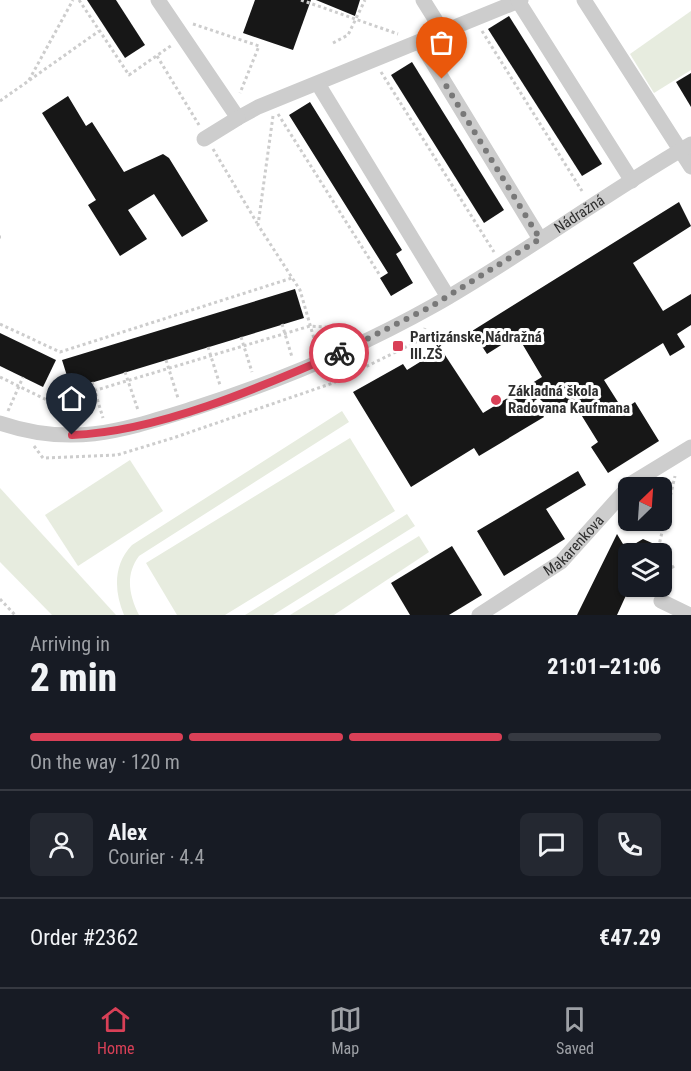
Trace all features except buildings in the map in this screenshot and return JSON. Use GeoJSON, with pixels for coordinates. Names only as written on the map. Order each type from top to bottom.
{"type":"FeatureCollection","features":[{"type":"Feature","properties":{"kind":"street"},"geometry":{"type":"LineString","coordinates":[[423,0],[443,32]]}},
{"type":"Feature","properties":{"kind":"street"},"geometry":{"type":"LineString","coordinates":[[204,136],[258,107],[520,1],[632,181]]}},
{"type":"Feature","properties":{"kind":"street"},"geometry":{"type":"LineString","coordinates":[[589,2],[686,147],[691,167]]}},
{"type":"Feature","properties":{"kind":"street"},"geometry":{"type":"LineString","coordinates":[[166,6],[183,38],[238,118]]}},
{"type":"Feature","properties":{"kind":"street"},"geometry":{"type":"LineString","coordinates":[[420,42],[540,239]]}},
{"type":"Feature","properties":{"kind":"street"},"geometry":{"type":"LineString","coordinates":[[318,84],[448,297]]}},
{"type":"Feature","properties":{"kind":"street","name":"Nádražná"},"geometry":{"type":"LineString","coordinates":[[3,419],[54,436],[107,434],[142,425],[295,372],[373,338],[448,297],[686,147]]}},
{"type":"Feature","properties":{"kind":"street","name":"Makarenkova"},"geometry":{"type":"LineString","coordinates":[[479,615],[561,562],[632,483],[686,450]]}},
{"type":"Feature","properties":{"kind":"street"},"geometry":{"type":"LineString","coordinates":[[654,597],[690,615]]}},
{"type":"Feature","properties":{"kind":"path"},"geometry":{"type":"LineString","coordinates":[[28,81],[73,0]]}},
{"type":"Feature","properties":{"kind":"path"},"geometry":{"type":"LineString","coordinates":[[79,0],[129,75],[183,38]]}},
{"type":"Feature","properties":{"kind":"path"},"geometry":{"type":"LineString","coordinates":[[301,0],[420,42]]}},
{"type":"Feature","properties":{"kind":"path"},"geometry":{"type":"LineString","coordinates":[[333,43],[348,35],[365,0]]}},
{"type":"Feature","properties":{"kind":"path"},"geometry":{"type":"LineString","coordinates":[[166,6],[259,46],[237,100]]}},
{"type":"Feature","properties":{"kind":"path"},"geometry":{"type":"LineString","coordinates":[[475,19],[582,191]]}},
{"type":"Feature","properties":{"kind":"path"},"geometry":{"type":"LineString","coordinates":[[0,101],[99,32]]}},
{"type":"Feature","properties":{"kind":"path"},"geometry":{"type":"LineString","coordinates":[[157,56],[258,225],[300,290],[317,351]]}},
{"type":"Feature","properties":{"kind":"path"},"geometry":{"type":"LineString","coordinates":[[374,60],[496,256]]}},
{"type":"Feature","properties":{"kind":"path"},"geometry":{"type":"LineString","coordinates":[[258,225],[274,108],[379,274]]}},
{"type":"Feature","properties":{"kind":"path"},"geometry":{"type":"LineString","coordinates":[[0,324],[60,351],[292,279]]}},
{"type":"Feature","properties":{"kind":"path"},"geometry":{"type":"LineString","coordinates":[[282,324],[293,360]]}},
{"type":"Feature","properties":{"kind":"path"},"geometry":{"type":"LineString","coordinates":[[0,377],[53,403],[310,326],[354,329]]}},
{"type":"Feature","properties":{"kind":"path"},"geometry":{"type":"LineString","coordinates":[[241,337],[253,375]]}},
{"type":"Feature","properties":{"kind":"path"},"geometry":{"type":"LineString","coordinates":[[208,347],[220,385]]}},
{"type":"Feature","properties":{"kind":"path"},"geometry":{"type":"LineString","coordinates":[[166,360],[178,399]]}},
{"type":"Feature","properties":{"kind":"path"},"geometry":{"type":"LineString","coordinates":[[125,372],[139,411]]}},
{"type":"Feature","properties":{"kind":"path"},"geometry":{"type":"LineString","coordinates":[[3,419],[23,377]]}},
{"type":"Feature","properties":{"kind":"path"},"geometry":{"type":"LineString","coordinates":[[92,382],[104,421]]}},
{"type":"Feature","properties":{"kind":"path"},"geometry":{"type":"LineString","coordinates":[[660,543],[686,450]]}},
{"type":"Feature","properties":{"kind":"path"},"geometry":{"type":"LineString","coordinates":[[0,599],[15,615]]}},
{"type":"Feature","properties":{"kind":"shaded area"},"geometry":{"type":"Polygon","coordinates":[[[691,11],[691,70],[654,93],[630,54],[691,11]]]}},
{"type":"Feature","properties":{"kind":"shaded area"},"geometry":{"type":"Polygon","coordinates":[[[342,411],[349,422],[139,556],[132,570],[130,585],[139,615],[124,615],[118,597],[117,578],[121,561],[132,545],[342,411]]]}},
{"type":"Feature","properties":{"kind":"shaded area"},"geometry":{"type":"Polygon","coordinates":[[[350,438],[395,511],[225,615],[177,615],[146,563],[350,438]]]}},
{"type":"Feature","properties":{"kind":"shaded area"},"geometry":{"type":"Polygon","coordinates":[[[130,460],[163,511],[78,566],[45,515],[130,460]]]}},
{"type":"Feature","properties":{"kind":"shaded area"},"geometry":{"type":"Polygon","coordinates":[[[0,488],[116,615],[52,615],[0,562],[0,488]]]}},
{"type":"Feature","properties":{"kind":"shaded area"},"geometry":{"type":"Polygon","coordinates":[[[407,514],[415,526],[273,615],[245,615],[407,514]]]}},
{"type":"Feature","properties":{"kind":"shaded area"},"geometry":{"type":"Polygon","coordinates":[[[419,536],[429,552],[334,615],[290,615],[419,536]]]}},
{"type":"Feature","properties":{"kind":"way so far"},"geometry":{"type":"LineString","coordinates":[[339,353],[373,338],[448,297],[540,239],[442,79]]}},
{"type":"Feature","properties":{"kind":"place","name":"Partizánske,Nádražná III.ZŠ"},"geometry":{"type":"Point","coordinates":[398,346]}},
{"type":"Feature","properties":{"kind":"place","name":"Základná škola Radovana Kaufmana"},"geometry":{"type":"Point","coordinates":[496,400]}},
{"type":"Feature","properties":{"kind":"route"},"geometry":{"type":"LineString","coordinates":[[72,435],[107,434],[142,425],[224,399],[339,353]]}}]}
